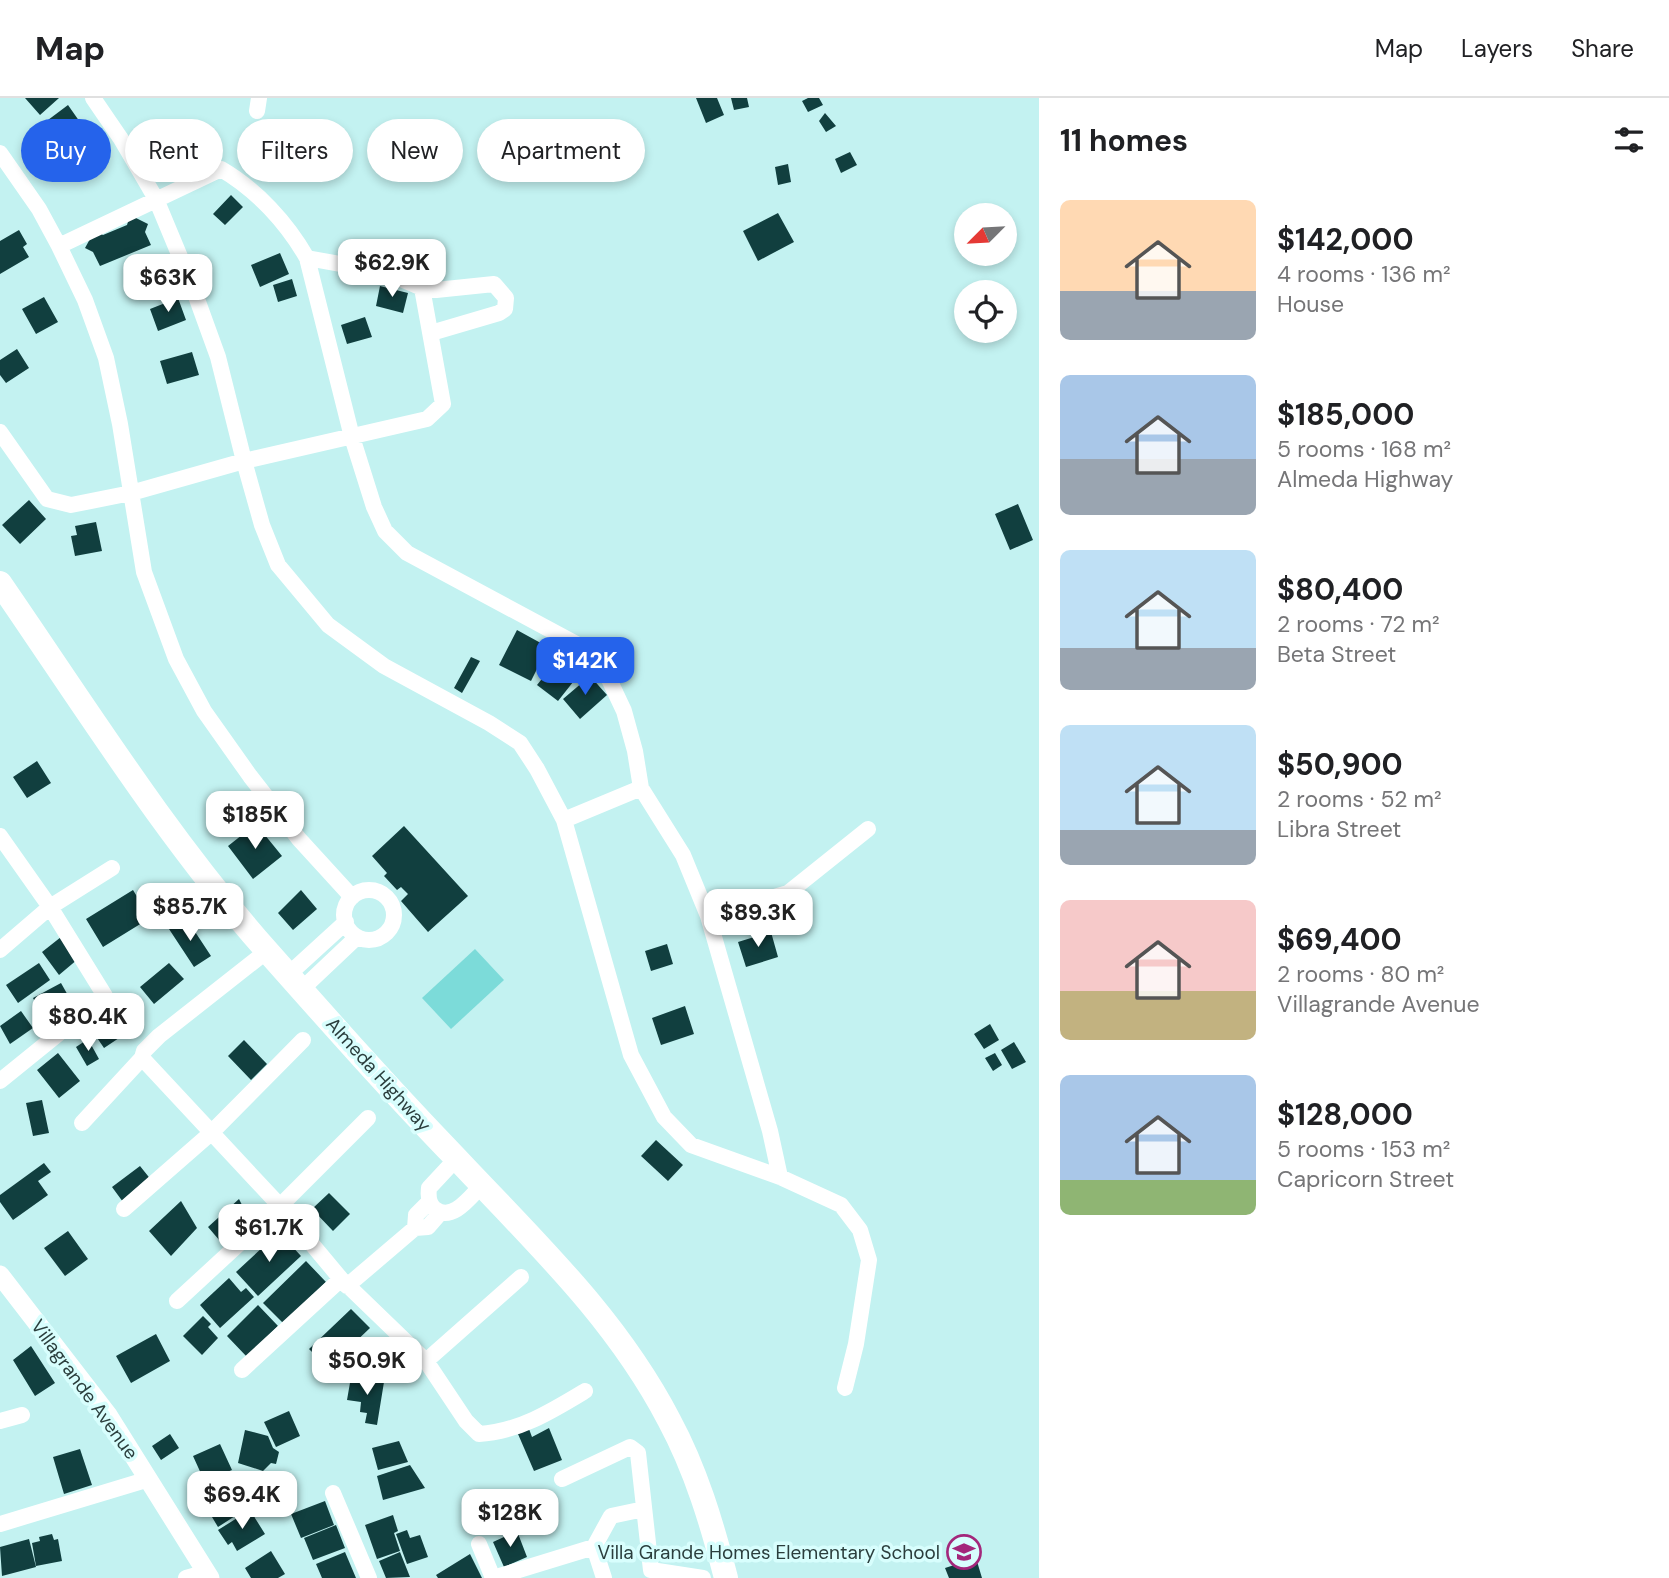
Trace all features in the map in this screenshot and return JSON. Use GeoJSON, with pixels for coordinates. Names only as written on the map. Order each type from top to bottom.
{"type":"FeatureCollection","features":[{"type":"Feature","properties":{"kind":"highway","name":"Almeda Highway"},"geometry":{"type":"LineString","coordinates":[[0,583],[169,830],[267,951],[305,974],[456,1159],[605,1319],[632,1357],[670,1421],[706,1502],[726,1578]]}},
{"type":"Feature","properties":{"kind":"street"},"geometry":{"type":"LineString","coordinates":[[93,98],[156,199],[218,356],[262,525],[278,565],[328,625],[384,666],[520,743],[564,820],[631,1055],[664,1117],[691,1145],[780,1177],[841,1205],[860,1230],[869,1260],[856,1343],[845,1388]]}},
{"type":"Feature","properties":{"kind":"street"},"geometry":{"type":"LineString","coordinates":[[0,153],[39,209],[59,246],[85,300],[106,358],[120,424],[144,572],[176,659],[204,711],[250,776],[299,839],[352,897]]}},
{"type":"Feature","properties":{"kind":"street"},"geometry":{"type":"LineString","coordinates":[[59,246],[221,169],[238,179],[268,206],[296,239],[307,258],[352,437],[384,531],[407,553],[582,647],[608,677],[624,711],[635,751],[641,788],[683,855],[708,916],[770,1131],[780,1177]]}},
{"type":"Feature","properties":{"kind":"street"},"geometry":{"type":"LineString","coordinates":[[307,258],[384,272],[422,288],[452,290],[494,284],[506,298],[505,309],[499,313],[431,333]]}},
{"type":"Feature","properties":{"kind":"street"},"geometry":{"type":"LineString","coordinates":[[0,432],[47,499],[71,505],[131,493],[244,461],[427,419],[443,404],[422,288]]}},
{"type":"Feature","properties":{"kind":"street"},"geometry":{"type":"LineString","coordinates":[[564,820],[641,788]]}},
{"type":"Feature","properties":{"kind":"street"},"geometry":{"type":"LineString","coordinates":[[708,916],[788,893],[868,829]]}},
{"type":"Feature","properties":{"kind":"street"},"geometry":{"type":"LineString","coordinates":[[0,836],[50,907],[105,996],[2,1075]]}},
{"type":"Feature","properties":{"kind":"street"},"geometry":{"type":"LineString","coordinates":[[0,950],[50,907],[112,868]]}},
{"type":"Feature","properties":{"kind":"street"},"geometry":{"type":"LineString","coordinates":[[305,974],[357,937],[375,939],[390,929],[394,912],[385,896],[377,891],[359,892],[352,897],[345,913],[346,922],[357,937]]}},
{"type":"Feature","properties":{"kind":"street"},"geometry":{"type":"LineString","coordinates":[[305,974],[346,922]]}},
{"type":"Feature","properties":{"kind":"street"},"geometry":{"type":"LineString","coordinates":[[82,1122],[159,1036],[267,951]]}},
{"type":"Feature","properties":{"kind":"street"},"geometry":{"type":"LineString","coordinates":[[124,1209],[211,1133],[303,1040]]}},
{"type":"Feature","properties":{"kind":"street"},"geometry":{"type":"LineString","coordinates":[[142,1058],[280,1206],[344,1283],[426,1361],[466,1421],[479,1434],[500,1433],[519,1426],[585,1391]]}},
{"type":"Feature","properties":{"kind":"street"},"geometry":{"type":"LineString","coordinates":[[177,1301],[280,1206],[368,1118]]}},
{"type":"Feature","properties":{"kind":"street"},"geometry":{"type":"LineString","coordinates":[[456,1159],[432,1184],[428,1195],[435,1207],[448,1213],[457,1209],[482,1185]]}},
{"type":"Feature","properties":{"kind":"street"},"geometry":{"type":"LineString","coordinates":[[242,1370],[344,1283],[415,1228],[416,1215],[435,1207]]}},
{"type":"Feature","properties":{"kind":"street","name":"Villagrande Avenue"},"geometry":{"type":"LineString","coordinates":[[0,1275],[108,1415],[209,1575]]}},
{"type":"Feature","properties":{"kind":"street"},"geometry":{"type":"LineString","coordinates":[[426,1361],[521,1277]]}},
{"type":"Feature","properties":{"kind":"street"},"geometry":{"type":"LineString","coordinates":[[0,1421],[22,1415]]}},
{"type":"Feature","properties":{"kind":"street"},"geometry":{"type":"LineString","coordinates":[[562,1479],[630,1447],[638,1453],[651,1570],[703,1578]]}},
{"type":"Feature","properties":{"kind":"street"},"geometry":{"type":"LineString","coordinates":[[0,1524],[149,1479]]}},
{"type":"Feature","properties":{"kind":"street"},"geometry":{"type":"LineString","coordinates":[[333,1493],[369,1578]]}},
{"type":"Feature","properties":{"kind":"street"},"geometry":{"type":"LineString","coordinates":[[480,1544],[493,1578],[594,1547],[611,1516],[645,1509]]}},
{"type":"Feature","properties":{"kind":"street"},"geometry":{"type":"LineString","coordinates":[[594,1547],[604,1578]]}},
{"type":"Feature","properties":{"kind":"street"},"geometry":{"type":"LineString","coordinates":[[186,1578],[209,1575]]}},
{"type":"Feature","properties":{"kind":"shaded area"},"geometry":{"type":"Polygon","coordinates":[[[475,949],[504,980],[451,1029],[422,998],[475,949]]]}},
{"type":"Feature","properties":{"kind":"building"},"geometry":{"type":"Polygon","coordinates":[[[25,98],[59,98],[40,115],[25,98]]]}},
{"type":"Feature","properties":{"kind":"building"},"geometry":{"type":"Polygon","coordinates":[[[696,98],[717,98],[724,115],[706,123],[696,98]]]}},
{"type":"Feature","properties":{"kind":"building"},"geometry":{"type":"Polygon","coordinates":[[[731,98],[747,98],[749,107],[734,110],[731,98]]]}},
{"type":"Feature","properties":{"kind":"building"},"geometry":{"type":"Polygon","coordinates":[[[819,98],[823,105],[808,112],[802,101],[819,98]]]}},
{"type":"Feature","properties":{"kind":"building"},"geometry":{"type":"Polygon","coordinates":[[[68,105],[78,119],[49,119],[68,105]]]}},
{"type":"Feature","properties":{"kind":"building"},"geometry":{"type":"Polygon","coordinates":[[[825,113],[836,126],[826,132],[819,121],[825,113]]]}},
{"type":"Feature","properties":{"kind":"building"},"geometry":{"type":"Polygon","coordinates":[[[850,152],[857,165],[841,173],[835,159],[850,152]]]}},
{"type":"Feature","properties":{"kind":"building"},"geometry":{"type":"Polygon","coordinates":[[[788,164],[791,182],[778,185],[775,167],[788,164]]]}},
{"type":"Feature","properties":{"kind":"building"},"geometry":{"type":"Polygon","coordinates":[[[231,195],[243,207],[225,225],[213,214],[231,195]]]}},
{"type":"Feature","properties":{"kind":"building"},"geometry":{"type":"Polygon","coordinates":[[[778,213],[794,242],[758,261],[743,231],[778,213]]]}},
{"type":"Feature","properties":{"kind":"building"},"geometry":{"type":"Polygon","coordinates":[[[130,215],[148,224],[145,232],[151,245],[100,266],[93,252],[85,248],[95,230],[103,235],[127,225],[130,215]]]}},
{"type":"Feature","properties":{"kind":"building"},"geometry":{"type":"Polygon","coordinates":[[[19,230],[27,244],[23,247],[29,257],[0,274],[0,241],[19,230]]]}},
{"type":"Feature","properties":{"kind":"building"},"geometry":{"type":"Polygon","coordinates":[[[280,253],[289,274],[260,287],[251,265],[280,253]]]}},
{"type":"Feature","properties":{"kind":"building"},"geometry":{"type":"Polygon","coordinates":[[[292,279],[297,296],[278,302],[273,285],[292,279]]]}},
{"type":"Feature","properties":{"kind":"building"},"geometry":{"type":"Polygon","coordinates":[[[380,286],[408,293],[403,313],[376,306],[380,286]]]}},
{"type":"Feature","properties":{"kind":"building"},"geometry":{"type":"Polygon","coordinates":[[[44,297],[58,322],[36,334],[22,309],[44,297]]]}},
{"type":"Feature","properties":{"kind":"building"},"geometry":{"type":"Polygon","coordinates":[[[178,298],[186,320],[158,331],[150,309],[178,298]]]}},
{"type":"Feature","properties":{"kind":"building"},"geometry":{"type":"Polygon","coordinates":[[[365,317],[372,337],[347,344],[341,325],[365,317]]]}},
{"type":"Feature","properties":{"kind":"building"},"geometry":{"type":"Polygon","coordinates":[[[17,349],[29,368],[6,383],[0,375],[0,360],[17,349]]]}},
{"type":"Feature","properties":{"kind":"building"},"geometry":{"type":"Polygon","coordinates":[[[192,352],[199,375],[167,384],[160,361],[192,352]]]}},
{"type":"Feature","properties":{"kind":"building"},"geometry":{"type":"Polygon","coordinates":[[[29,500],[46,519],[20,544],[2,525],[29,500]]]}},
{"type":"Feature","properties":{"kind":"building"},"geometry":{"type":"Polygon","coordinates":[[[1018,504],[1033,540],[1010,550],[995,514],[1018,504]]]}},
{"type":"Feature","properties":{"kind":"building"},"geometry":{"type":"Polygon","coordinates":[[[96,522],[102,551],[75,556],[71,536],[77,535],[75,526],[96,522]]]}},
{"type":"Feature","properties":{"kind":"building"},"geometry":{"type":"Polygon","coordinates":[[[517,630],[548,647],[531,681],[499,665],[517,630]]]}},
{"type":"Feature","properties":{"kind":"building"},"geometry":{"type":"Polygon","coordinates":[[[471,657],[480,661],[462,693],[454,688],[471,657]]]}},
{"type":"Feature","properties":{"kind":"building"},"geometry":{"type":"Polygon","coordinates":[[[557,660],[577,677],[558,701],[537,685],[557,660]]]}},
{"type":"Feature","properties":{"kind":"building"},"geometry":{"type":"Polygon","coordinates":[[[590,676],[607,695],[580,719],[563,699],[590,676]]]}},
{"type":"Feature","properties":{"kind":"building"},"geometry":{"type":"Polygon","coordinates":[[[37,761],[51,783],[27,798],[13,777],[37,761]]]}},
{"type":"Feature","properties":{"kind":"building"},"geometry":{"type":"Polygon","coordinates":[[[256,824],[282,856],[253,879],[228,846],[256,824]]]}},
{"type":"Feature","properties":{"kind":"building"},"geometry":{"type":"Polygon","coordinates":[[[404,826],[468,896],[428,932],[401,901],[408,894],[401,887],[397,890],[384,876],[387,873],[372,856],[404,826]]]}},
{"type":"Feature","properties":{"kind":"building"},"geometry":{"type":"Polygon","coordinates":[[[133,890],[150,918],[103,947],[86,919],[133,890]]]}},
{"type":"Feature","properties":{"kind":"building"},"geometry":{"type":"Polygon","coordinates":[[[301,890],[317,909],[293,930],[278,913],[301,890]]]}},
{"type":"Feature","properties":{"kind":"building"},"geometry":{"type":"Polygon","coordinates":[[[186,918],[211,956],[194,967],[169,929],[186,918]]]}},
{"type":"Feature","properties":{"kind":"building"},"geometry":{"type":"Polygon","coordinates":[[[771,932],[778,957],[746,967],[738,942],[771,932]]]}},
{"type":"Feature","properties":{"kind":"building"},"geometry":{"type":"Polygon","coordinates":[[[61,937],[78,959],[59,975],[42,952],[61,937]]]}},
{"type":"Feature","properties":{"kind":"building"},"geometry":{"type":"Polygon","coordinates":[[[667,944],[673,964],[651,971],[645,951],[667,944]]]}},
{"type":"Feature","properties":{"kind":"building"},"geometry":{"type":"Polygon","coordinates":[[[39,963],[50,980],[18,1003],[6,985],[39,963]]]}},
{"type":"Feature","properties":{"kind":"building"},"geometry":{"type":"Polygon","coordinates":[[[169,963],[184,979],[154,1004],[140,987],[169,963]]]}},
{"type":"Feature","properties":{"kind":"building"},"geometry":{"type":"Polygon","coordinates":[[[61,983],[70,999],[42,1015],[33,998],[61,983]]]}},
{"type":"Feature","properties":{"kind":"building"},"geometry":{"type":"Polygon","coordinates":[[[127,995],[141,1013],[127,1024],[113,1005],[127,995]]]}},
{"type":"Feature","properties":{"kind":"building"},"geometry":{"type":"Polygon","coordinates":[[[685,1006],[694,1034],[661,1045],[652,1018],[685,1006]]]}},
{"type":"Feature","properties":{"kind":"building"},"geometry":{"type":"Polygon","coordinates":[[[21,1011],[33,1028],[10,1044],[0,1026],[21,1011]]]}},
{"type":"Feature","properties":{"kind":"building"},"geometry":{"type":"Polygon","coordinates":[[[104,1016],[119,1038],[104,1048],[89,1026],[104,1016]]]}},
{"type":"Feature","properties":{"kind":"building"},"geometry":{"type":"Polygon","coordinates":[[[990,1024],[999,1040],[984,1049],[974,1034],[990,1024]]]}},
{"type":"Feature","properties":{"kind":"building"},"geometry":{"type":"Polygon","coordinates":[[[88,1039],[99,1059],[87,1066],[76,1047],[88,1039]]]}},
{"type":"Feature","properties":{"kind":"building"},"geometry":{"type":"Polygon","coordinates":[[[244,1040],[267,1064],[251,1080],[228,1056],[244,1040]]]}},
{"type":"Feature","properties":{"kind":"building"},"geometry":{"type":"Polygon","coordinates":[[[1014,1042],[1026,1062],[1012,1069],[1001,1050],[1014,1042]]]}},
{"type":"Feature","properties":{"kind":"building"},"geometry":{"type":"Polygon","coordinates":[[[58,1053],[80,1081],[59,1098],[37,1070],[58,1053]]]}},
{"type":"Feature","properties":{"kind":"building"},"geometry":{"type":"Polygon","coordinates":[[[995,1053],[1002,1065],[993,1071],[985,1058],[995,1053]]]}},
{"type":"Feature","properties":{"kind":"building"},"geometry":{"type":"Polygon","coordinates":[[[42,1100],[49,1133],[33,1136],[26,1103],[42,1100]]]}},
{"type":"Feature","properties":{"kind":"building"},"geometry":{"type":"Polygon","coordinates":[[[656,1140],[683,1165],[668,1181],[641,1156],[656,1140]]]}},
{"type":"Feature","properties":{"kind":"building"},"geometry":{"type":"Polygon","coordinates":[[[44,1163],[51,1172],[38,1181],[48,1195],[13,1220],[0,1202],[0,1195],[44,1163]]]}},
{"type":"Feature","properties":{"kind":"building"},"geometry":{"type":"Polygon","coordinates":[[[140,1166],[152,1181],[123,1202],[112,1187],[140,1166]]]}},
{"type":"Feature","properties":{"kind":"building"},"geometry":{"type":"Polygon","coordinates":[[[329,1193],[350,1214],[333,1231],[312,1209],[329,1193]]]}},
{"type":"Feature","properties":{"kind":"building"},"geometry":{"type":"Polygon","coordinates":[[[239,1199],[252,1225],[226,1248],[208,1227],[239,1199]]]}},
{"type":"Feature","properties":{"kind":"building"},"geometry":{"type":"Polygon","coordinates":[[[181,1201],[197,1228],[171,1256],[149,1231],[181,1201]]]}},
{"type":"Feature","properties":{"kind":"building"},"geometry":{"type":"Polygon","coordinates":[[[68,1231],[88,1259],[65,1276],[44,1248],[68,1231]]]}},
{"type":"Feature","properties":{"kind":"building"},"geometry":{"type":"Polygon","coordinates":[[[279,1232],[301,1256],[258,1296],[236,1272],[279,1232]]]}},
{"type":"Feature","properties":{"kind":"building"},"geometry":{"type":"Polygon","coordinates":[[[306,1261],[326,1282],[283,1323],[263,1303],[306,1261]]]}},
{"type":"Feature","properties":{"kind":"building"},"geometry":{"type":"Polygon","coordinates":[[[229,1278],[241,1292],[246,1288],[254,1297],[220,1328],[200,1305],[229,1278]]]}},
{"type":"Feature","properties":{"kind":"building"},"geometry":{"type":"Polygon","coordinates":[[[258,1305],[278,1326],[247,1357],[227,1336],[258,1305]]]}},
{"type":"Feature","properties":{"kind":"building"},"geometry":{"type":"Polygon","coordinates":[[[351,1309],[370,1328],[328,1368],[309,1349],[351,1309]]]}},
{"type":"Feature","properties":{"kind":"building"},"geometry":{"type":"Polygon","coordinates":[[[203,1316],[211,1324],[208,1327],[218,1338],[202,1355],[183,1336],[203,1316]]]}},
{"type":"Feature","properties":{"kind":"building"},"geometry":{"type":"Polygon","coordinates":[[[156,1334],[170,1361],[131,1383],[116,1356],[156,1334]]]}},
{"type":"Feature","properties":{"kind":"building"},"geometry":{"type":"Polygon","coordinates":[[[31,1346],[55,1383],[35,1396],[13,1360],[31,1346]]]}},
{"type":"Feature","properties":{"kind":"building"},"geometry":{"type":"Polygon","coordinates":[[[351,1377],[384,1382],[377,1425],[365,1423],[367,1413],[360,1412],[361,1402],[347,1400],[351,1377]]]}},
{"type":"Feature","properties":{"kind":"building"},"geometry":{"type":"Polygon","coordinates":[[[289,1411],[300,1436],[276,1447],[264,1422],[289,1411]]]}},
{"type":"Feature","properties":{"kind":"building"},"geometry":{"type":"Polygon","coordinates":[[[549,1428],[562,1460],[534,1471],[518,1434],[529,1429],[532,1437],[549,1428]]]}},
{"type":"Feature","properties":{"kind":"building"},"geometry":{"type":"Polygon","coordinates":[[[245,1430],[268,1436],[273,1448],[279,1452],[276,1464],[271,1463],[263,1471],[238,1463],[245,1430]]]}},
{"type":"Feature","properties":{"kind":"building"},"geometry":{"type":"Polygon","coordinates":[[[170,1434],[179,1448],[161,1460],[152,1446],[170,1434]]]}},
{"type":"Feature","properties":{"kind":"building"},"geometry":{"type":"Polygon","coordinates":[[[399,1441],[408,1462],[378,1470],[372,1448],[399,1441]]]}},
{"type":"Feature","properties":{"kind":"building"},"geometry":{"type":"Polygon","coordinates":[[[220,1444],[232,1470],[215,1477],[214,1474],[203,1478],[193,1456],[220,1444]]]}},
{"type":"Feature","properties":{"kind":"building"},"geometry":{"type":"Polygon","coordinates":[[[80,1449],[92,1485],[64,1494],[53,1457],[80,1449]]]}},
{"type":"Feature","properties":{"kind":"building"},"geometry":{"type":"Polygon","coordinates":[[[410,1465],[425,1488],[383,1500],[377,1476],[410,1465]]]}},
{"type":"Feature","properties":{"kind":"building"},"geometry":{"type":"Polygon","coordinates":[[[227,1477],[233,1487],[207,1504],[198,1490],[217,1478],[219,1482],[227,1477]]]}},
{"type":"Feature","properties":{"kind":"building"},"geometry":{"type":"Polygon","coordinates":[[[233,1489],[246,1509],[218,1527],[206,1507],[233,1489]]]}},
{"type":"Feature","properties":{"kind":"building"},"geometry":{"type":"Polygon","coordinates":[[[325,1501],[334,1525],[301,1538],[291,1514],[325,1501]]]}},
{"type":"Feature","properties":{"kind":"building"},"geometry":{"type":"Polygon","coordinates":[[[250,1510],[265,1534],[237,1551],[232,1542],[228,1545],[218,1530],[250,1510]]]}},
{"type":"Feature","properties":{"kind":"building"},"geometry":{"type":"Polygon","coordinates":[[[393,1515],[398,1531],[394,1533],[400,1551],[377,1559],[365,1525],[393,1515]]]}},
{"type":"Feature","properties":{"kind":"building"},"geometry":{"type":"Polygon","coordinates":[[[336,1525],[345,1548],[313,1560],[304,1538],[336,1525]]]}},
{"type":"Feature","properties":{"kind":"building"},"geometry":{"type":"Polygon","coordinates":[[[407,1530],[410,1538],[420,1535],[428,1557],[407,1564],[396,1534],[407,1530]]]}},
{"type":"Feature","properties":{"kind":"building"},"geometry":{"type":"Polygon","coordinates":[[[517,1531],[527,1557],[504,1567],[493,1542],[517,1531]]]}},
{"type":"Feature","properties":{"kind":"building"},"geometry":{"type":"Polygon","coordinates":[[[52,1534],[54,1540],[58,1539],[62,1561],[36,1566],[32,1543],[40,1541],[39,1537],[52,1534]]]}},
{"type":"Feature","properties":{"kind":"building"},"geometry":{"type":"Polygon","coordinates":[[[29,1539],[36,1567],[2,1576],[0,1547],[29,1539]]]}},
{"type":"Feature","properties":{"kind":"building"},"geometry":{"type":"Polygon","coordinates":[[[271,1551],[285,1574],[278,1578],[251,1578],[245,1568],[271,1551]]]}},
{"type":"Feature","properties":{"kind":"building"},"geometry":{"type":"Polygon","coordinates":[[[345,1552],[356,1578],[322,1578],[316,1564],[345,1552]]]}},
{"type":"Feature","properties":{"kind":"building"},"geometry":{"type":"Polygon","coordinates":[[[400,1552],[410,1577],[386,1578],[379,1561],[400,1552]]]}},
{"type":"Feature","properties":{"kind":"building"},"geometry":{"type":"Polygon","coordinates":[[[470,1554],[482,1578],[438,1578],[436,1575],[470,1554]]]}},
{"type":"Feature","properties":{"kind":"building"},"geometry":{"type":"Polygon","coordinates":[[[976,1558],[982,1578],[949,1578],[945,1568],[976,1558]]]}},
{"type":"Feature","properties":{"kind":"place","name":"Villa Grande Homes Elementary School"},"geometry":{"type":"Point","coordinates":[964,1552]}}]}
